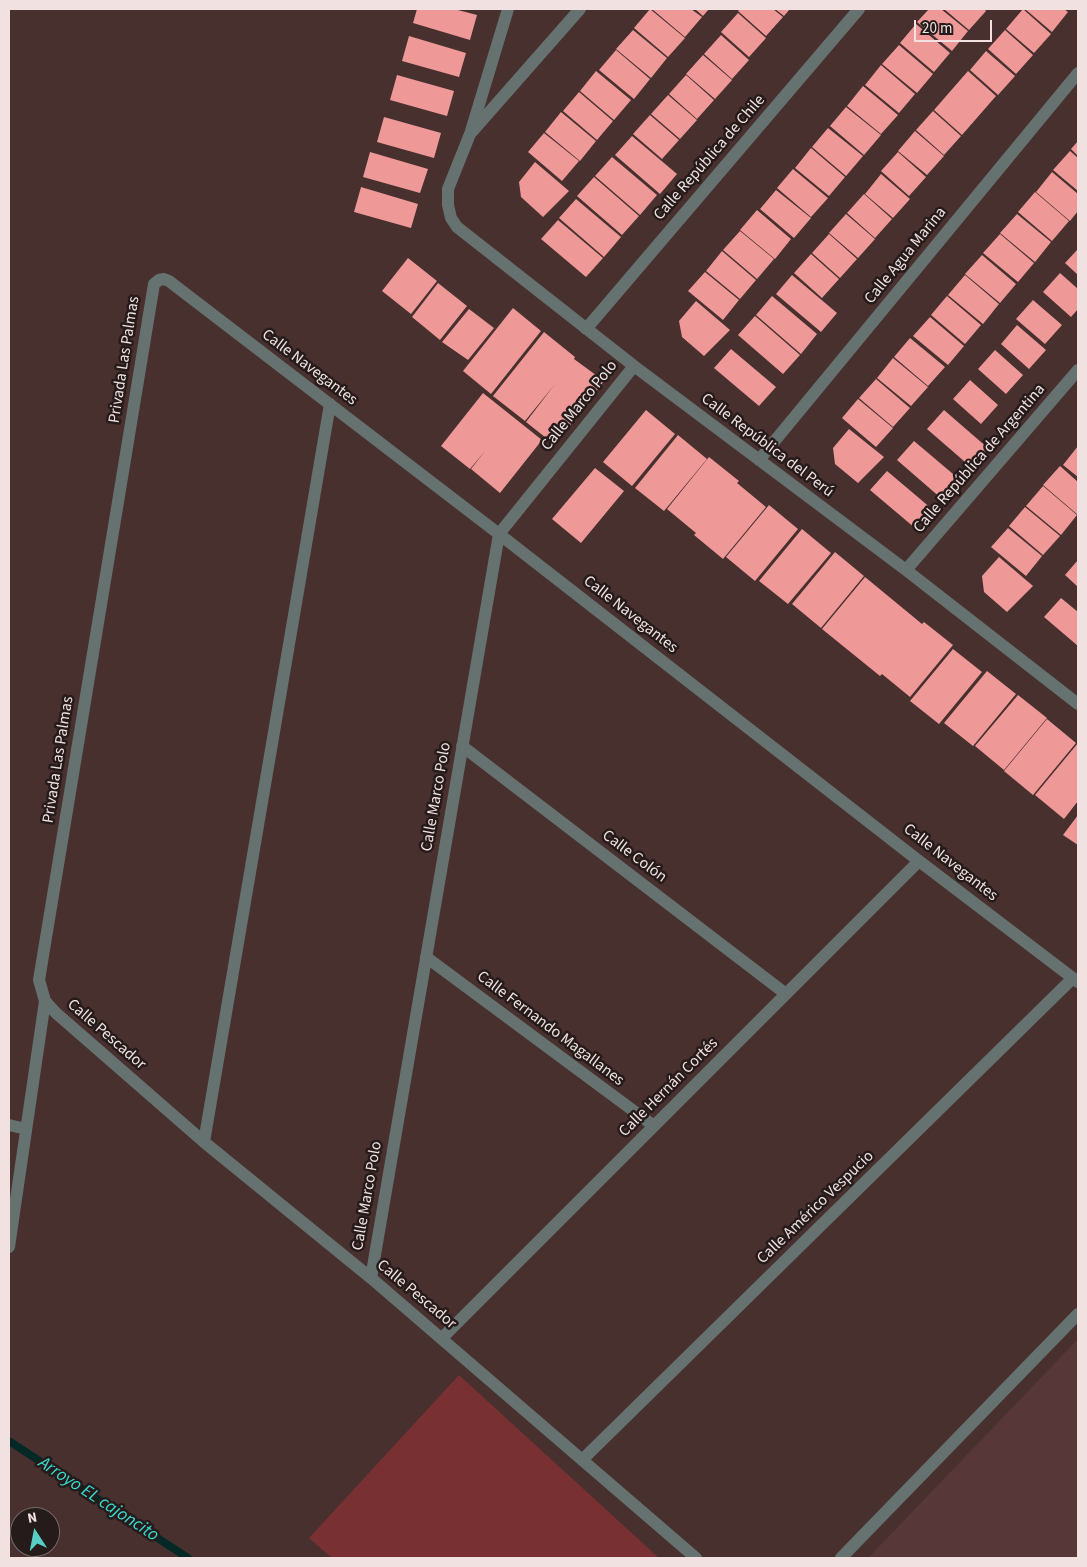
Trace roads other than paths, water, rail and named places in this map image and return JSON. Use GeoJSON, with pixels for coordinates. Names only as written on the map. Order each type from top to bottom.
{"type":"FeatureCollection","features":[{"type":"Feature","properties":{"kind":"street"},"geometry":{"type":"LineString","coordinates":[[470,134],[508,9]]}},
{"type":"Feature","properties":{"kind":"street"},"geometry":{"type":"LineString","coordinates":[[470,134],[580,9]]}},
{"type":"Feature","properties":{"kind":"street","name":"Calle República de Chile"},"geometry":{"type":"LineString","coordinates":[[586,328],[859,9]]}},
{"type":"Feature","properties":{"kind":"street","name":"Calle Agua Marina"},"geometry":{"type":"LineString","coordinates":[[759,460],[1078,73]]}},
{"type":"Feature","properties":{"kind":"street","name":"Calle República del Perú"},"geometry":{"type":"LineString","coordinates":[[470,134],[448,189],[448,205],[451,218],[457,226],[634,366],[906,570],[1078,704]]}},
{"type":"Feature","properties":{"kind":"street","name":"Calle Navegantes"},"geometry":{"type":"LineString","coordinates":[[159,280],[169,281],[499,534],[919,861],[1076,980]]}},
{"type":"Feature","properties":{"kind":"street","name":"Privada Las Palmas"},"geometry":{"type":"LineString","coordinates":[[9,1247],[45,1001],[39,980],[154,284],[159,280]]}},
{"type":"Feature","properties":{"kind":"street","name":"Calle Marco Polo"},"geometry":{"type":"LineString","coordinates":[[371,1278],[499,534],[634,366]]}},
{"type":"Feature","properties":{"kind":"street","name":"Calle República de Argentina"},"geometry":{"type":"LineString","coordinates":[[906,570],[1078,370]]}},
{"type":"Feature","properties":{"kind":"street"},"geometry":{"type":"LineString","coordinates":[[204,1142],[330,404]]}},
{"type":"Feature","properties":{"kind":"street","name":"Calle Colón"},"geometry":{"type":"LineString","coordinates":[[462,746],[786,994]]}},
{"type":"Feature","properties":{"kind":"street","name":"Calle Hernán Cortés"},"geometry":{"type":"LineString","coordinates":[[442,1338],[919,861]]}},
{"type":"Feature","properties":{"kind":"street","name":"Calle Fernando Magallanes"},"geometry":{"type":"LineString","coordinates":[[426,957],[654,1126]]}},
{"type":"Feature","properties":{"kind":"street","name":"Calle Américo Vespucio"},"geometry":{"type":"LineString","coordinates":[[582,1460],[1076,980]]}},
{"type":"Feature","properties":{"kind":"street","name":"Calle Pescador"},"geometry":{"type":"LineString","coordinates":[[45,1001],[56,1013],[204,1142],[442,1338],[696,1558]]}},
{"type":"Feature","properties":{"kind":"street"},"geometry":{"type":"LineString","coordinates":[[9,1125],[26,1129]]}},
{"type":"Feature","properties":{"kind":"street"},"geometry":{"type":"LineString","coordinates":[[841,1558],[1078,1314]]}},
{"type":"Feature","properties":{"kind":"waterway","name":"Arroyo EL cajoncito"},"geometry":{"type":"LineString","coordinates":[[9,1441],[188,1558]]}}]}
